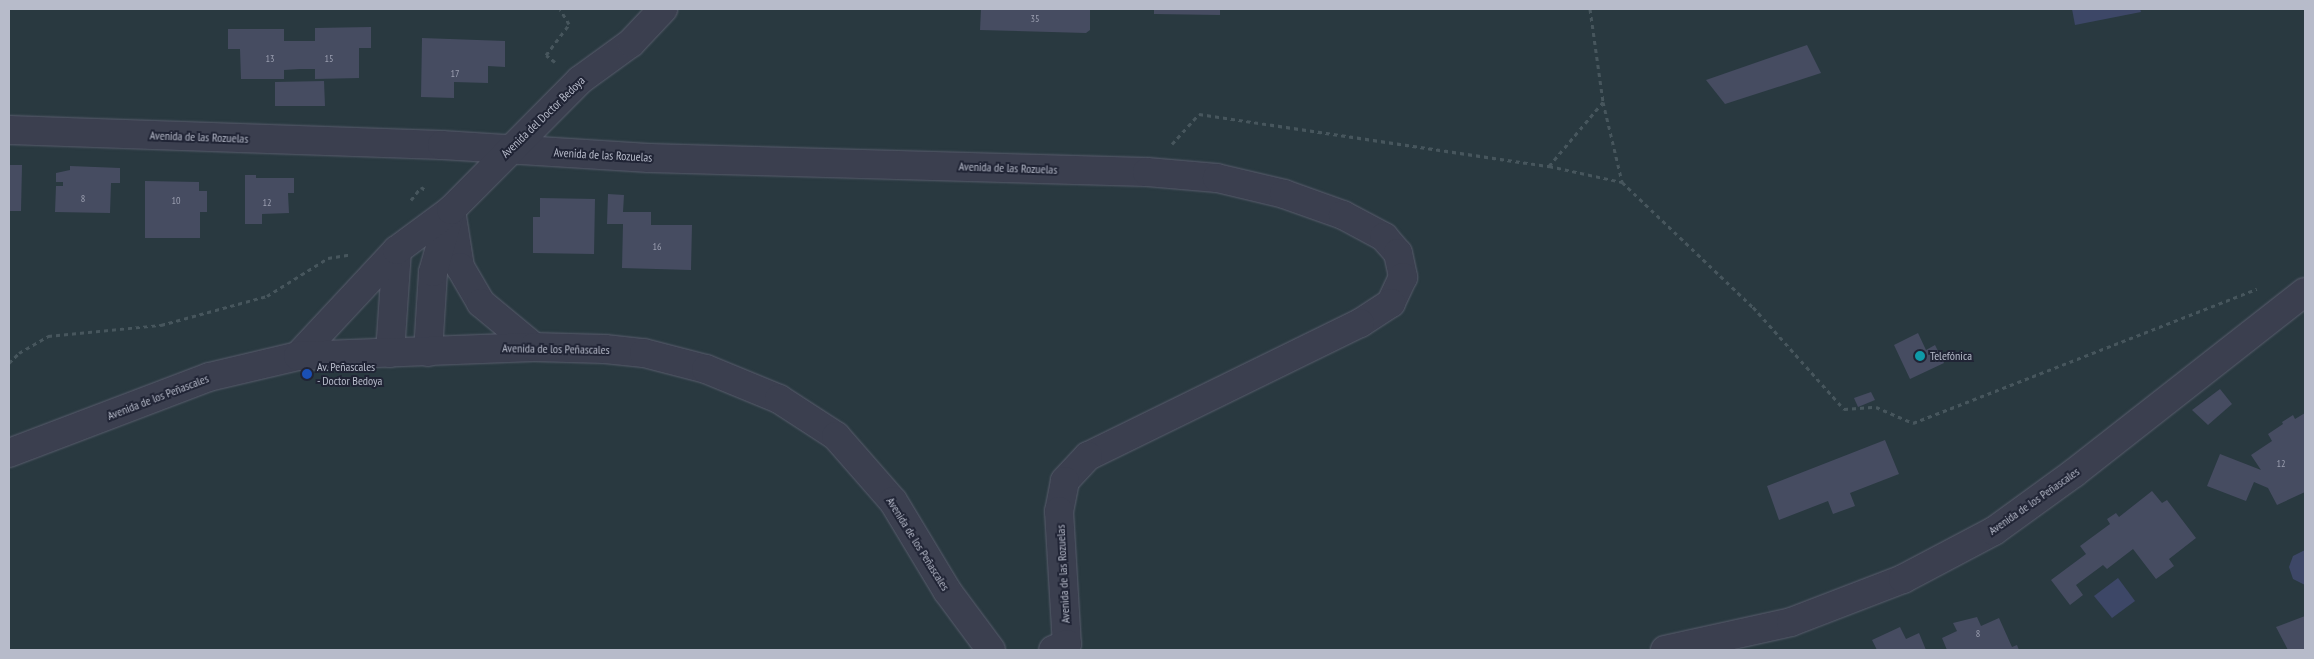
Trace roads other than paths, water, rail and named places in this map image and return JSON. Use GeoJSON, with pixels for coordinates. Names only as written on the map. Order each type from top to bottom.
{"type":"FeatureCollection","features":[{"type":"Feature","properties":{"kind":"street","name":"Avenida del Doctor Bedoya"},"geometry":{"type":"LineString","coordinates":[[298,356],[396,250],[451,210],[508,150],[580,80],[632,43],[662,9]]}},
{"type":"Feature","properties":{"kind":"street","name":"Avenida de las Rozuelas"},"geometry":{"type":"LineString","coordinates":[[9,130],[508,150],[648,158],[1147,172],[1217,178],[1284,194],[1343,215],[1384,237],[1398,253],[1403,277],[1392,303],[1360,323],[1088,456],[1065,480],[1059,510],[1062,648]]}},
{"type":"Feature","properties":{"kind":"street","name":"Avenida del Doctor Bedoya"},"geometry":{"type":"LineString","coordinates":[[428,352],[433,272],[451,210]]}},
{"type":"Feature","properties":{"kind":"street"},"geometry":{"type":"LineString","coordinates":[[451,210],[460,267],[480,303],[534,347]]}},
{"type":"Feature","properties":{"kind":"street"},"geometry":{"type":"LineString","coordinates":[[390,354],[396,250]]}},
{"type":"Feature","properties":{"kind":"street","name":"Avenida de los Peñascales"},"geometry":{"type":"LineString","coordinates":[[1665,650],[1791,622],[1903,579],[1994,531],[2074,474],[2305,292]]}},
{"type":"Feature","properties":{"kind":"street","name":"Avenida de los Peñascales"},"geometry":{"type":"LineString","coordinates":[[9,453],[209,378],[298,356],[390,354],[534,347],[615,350],[706,369],[779,399],[836,436],[893,501],[948,592],[991,650]]}},
{"type":"Feature","properties":{"kind":"water"},"geometry":{"type":"Polygon","coordinates":[[[2072,9],[2140,9],[2141,12],[2075,25],[2072,9]]]}},
{"type":"Feature","properties":{"kind":"water"},"geometry":{"type":"Polygon","coordinates":[[[2305,550],[2305,585],[2293,579],[2289,567],[2293,556],[2305,550]]]}},
{"type":"Feature","properties":{"kind":"water"},"geometry":{"type":"Polygon","coordinates":[[[2118,578],[2135,601],[2112,618],[2094,596],[2118,578]]]}},
{"type":"Feature","properties":{"kind":"place","name":"Telefónica"},"geometry":{"type":"Point","coordinates":[1920,356]}},
{"type":"Feature","properties":{"kind":"place","name":"Av. Peñascales - Doctor Bedoya"},"geometry":{"type":"Point","coordinates":[307,374]}}]}
